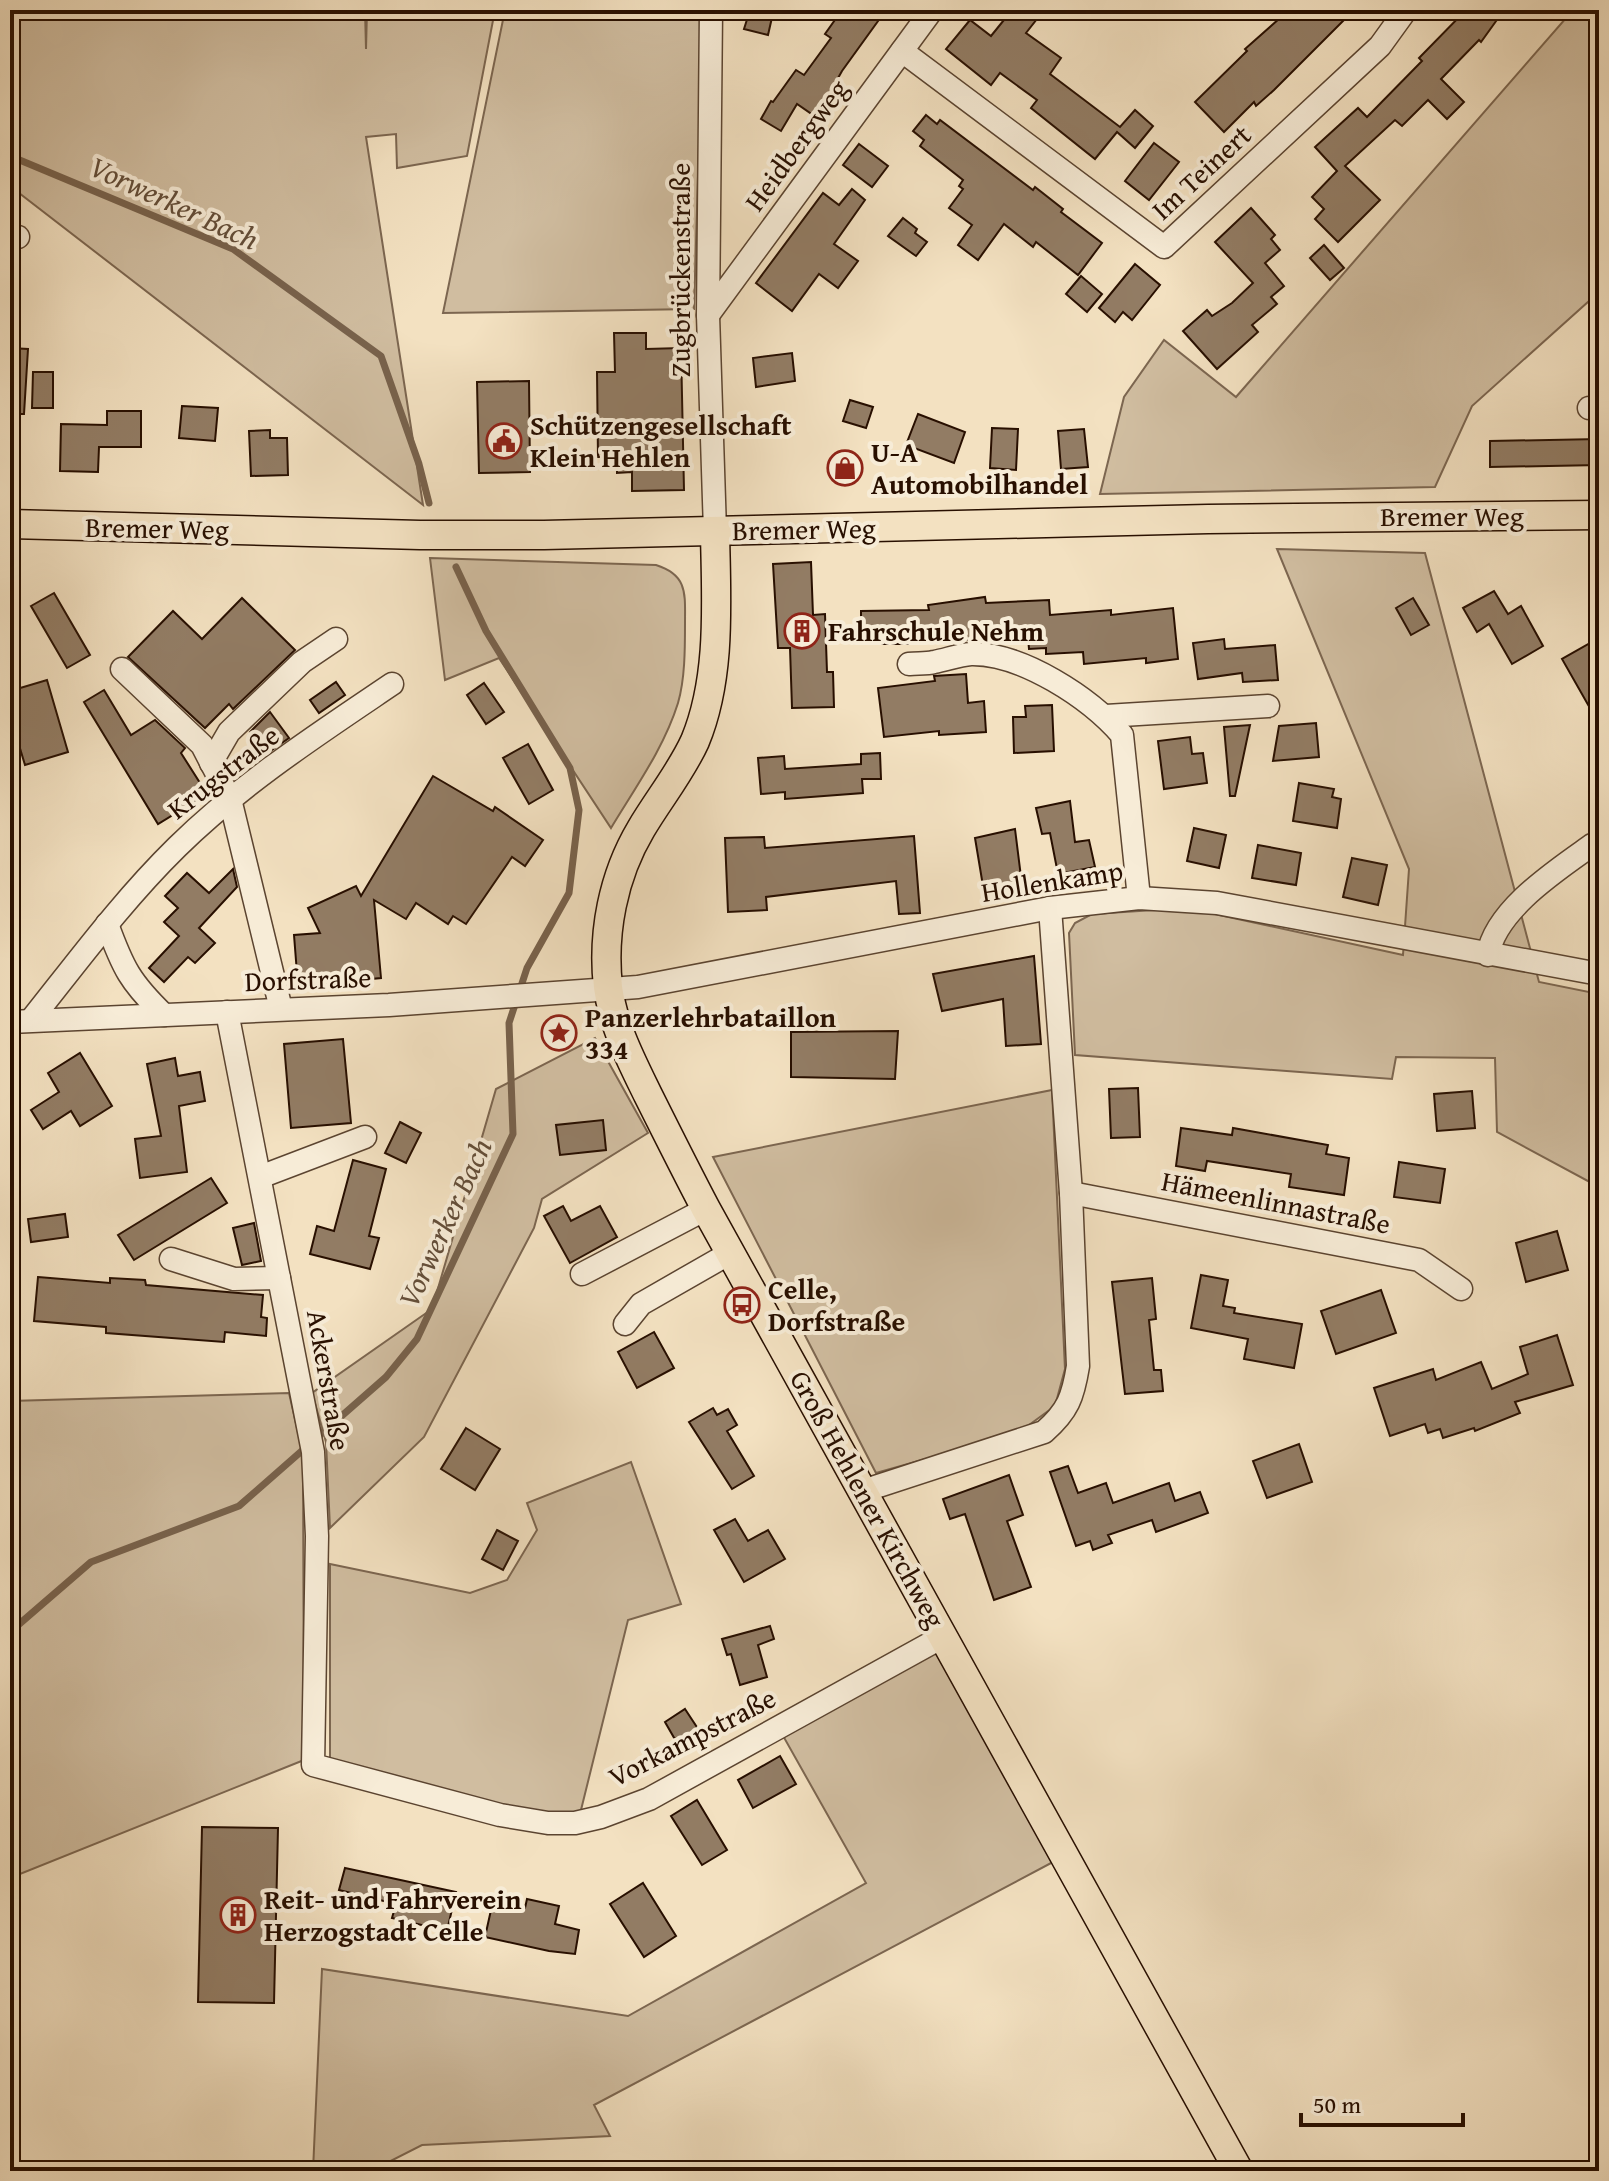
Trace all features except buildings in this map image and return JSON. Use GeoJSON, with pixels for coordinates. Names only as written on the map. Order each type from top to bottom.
{"type":"FeatureCollection","features":[{"type":"Feature","properties":{"kind":"main road","name":"Bremer Weg"},"geometry":{"type":"LineString","coordinates":[[10,524],[420,535],[1208,519],[1599,515]]}},
{"type":"Feature","properties":{"kind":"main road","name":"Groß Hehlener Kirchweg"},"geometry":{"type":"LineString","coordinates":[[715,531],[714,655],[695,741],[626,856],[608,926],[609,989],[616,1023],[628,1054],[706,1209],[1239,2171]]}},
{"type":"Feature","properties":{"kind":"street","name":"Zugbrückenstraße"},"geometry":{"type":"LineString","coordinates":[[711,10],[708,315],[715,531]]}},
{"type":"Feature","properties":{"kind":"street","name":"Heidbergweg"},"geometry":{"type":"LineString","coordinates":[[708,315],[932,10]]}},
{"type":"Feature","properties":{"kind":"street","name":"Im Teinert"},"geometry":{"type":"LineString","coordinates":[[902,51],[1164,247],[1380,46],[1406,10]]}},
{"type":"Feature","properties":{"kind":"street"},"geometry":{"type":"LineString","coordinates":[[211,763],[229,732],[302,662],[336,639]]}},
{"type":"Feature","properties":{"kind":"street"},"geometry":{"type":"LineString","coordinates":[[909,664],[933,663],[969,654],[1008,659],[1032,668],[1106,716],[1122,735],[1139,898]]}},
{"type":"Feature","properties":{"kind":"street"},"geometry":{"type":"LineString","coordinates":[[122,669],[202,745],[230,799],[281,1009]]}},
{"type":"Feature","properties":{"kind":"street","name":"Krugstraße"},"geometry":{"type":"LineString","coordinates":[[21,1021],[176,848],[230,799],[392,684]]}},
{"type":"Feature","properties":{"kind":"street"},"geometry":{"type":"LineString","coordinates":[[1106,716],[1268,706]]}},
{"type":"Feature","properties":{"kind":"street"},"geometry":{"type":"LineString","coordinates":[[1488,955],[1491,940],[1531,889],[1599,842]]}},
{"type":"Feature","properties":{"kind":"street","name":"Hollenkamp"},"geometry":{"type":"LineString","coordinates":[[609,989],[653,984],[1050,908],[1139,898],[1217,903],[1599,974]]}},
{"type":"Feature","properties":{"kind":"street"},"geometry":{"type":"LineString","coordinates":[[863,1491],[1044,1432],[1062,1416],[1074,1392],[1078,1366],[1071,1193],[1050,908]]}},
{"type":"Feature","properties":{"kind":"street"},"geometry":{"type":"LineString","coordinates":[[107,924],[120,962],[136,988],[164,1015]]}},
{"type":"Feature","properties":{"kind":"street","name":"Dorfstraße"},"geometry":{"type":"LineString","coordinates":[[21,1021],[389,1005],[609,989]]}},
{"type":"Feature","properties":{"kind":"street","name":"Ackerstraße"},"geometry":{"type":"LineString","coordinates":[[227,1012],[313,1452],[317,1536],[313,1765]]}},
{"type":"Feature","properties":{"kind":"street"},"geometry":{"type":"LineString","coordinates":[[260,1177],[365,1137]]}},
{"type":"Feature","properties":{"kind":"street","name":"Hämeenlinnastraße"},"geometry":{"type":"LineString","coordinates":[[1071,1193],[1419,1260],[1461,1289]]}},
{"type":"Feature","properties":{"kind":"street"},"geometry":{"type":"LineString","coordinates":[[582,1274],[706,1209]]}},
{"type":"Feature","properties":{"kind":"street"},"geometry":{"type":"LineString","coordinates":[[625,1324],[641,1304],[730,1253]]}},
{"type":"Feature","properties":{"kind":"street"},"geometry":{"type":"LineString","coordinates":[[171,1259],[234,1279],[279,1278]]}},
{"type":"Feature","properties":{"kind":"street","name":"Vorkampstraße"},"geometry":{"type":"LineString","coordinates":[[313,1765],[523,1820],[548,1823],[588,1820],[649,1799],[944,1636]]}},
{"type":"Feature","properties":{"kind":"shaded area"},"geometry":{"type":"Polygon","coordinates":[[[10,10],[365,10],[366,49],[367,10],[495,10],[467,156],[397,168],[396,134],[366,137],[423,505],[10,186],[10,10]]]}},
{"type":"Feature","properties":{"kind":"shaded area"},"geometry":{"type":"Polygon","coordinates":[[[505,10],[703,10],[694,309],[443,313],[505,10]]]}},
{"type":"Feature","properties":{"kind":"shaded area"},"geometry":{"type":"Polygon","coordinates":[[[1573,10],[1599,10],[1599,292],[1472,406],[1435,487],[1100,494],[1124,397],[1164,340],[1236,397],[1573,10]]]}},
{"type":"Feature","properties":{"kind":"shaded area"},"geometry":{"type":"Polygon","coordinates":[[[1277,549],[1425,553],[1539,982],[1599,994],[1599,1187],[1497,1132],[1495,1058],[1396,1057],[1392,1079],[1075,1055],[1069,933],[1075,923],[1092,914],[1187,908],[1403,955],[1409,869],[1277,549]]]}},
{"type":"Feature","properties":{"kind":"shaded area"},"geometry":{"type":"Polygon","coordinates":[[[430,558],[656,565],[679,580],[684,595],[685,643],[678,703],[657,752],[611,828],[499,658],[445,680],[430,558]]]}},
{"type":"Feature","properties":{"kind":"shaded area"},"geometry":{"type":"Polygon","coordinates":[[[595,1038],[648,1133],[542,1199],[534,1228],[424,1437],[330,1528],[326,1442],[312,1393],[432,1309],[496,1089],[595,1038]]]}},
{"type":"Feature","properties":{"kind":"shaded area"},"geometry":{"type":"Polygon","coordinates":[[[1052,1090],[1065,1369],[1055,1406],[1018,1433],[876,1473],[713,1157],[1052,1090]]]}},
{"type":"Feature","properties":{"kind":"shaded area"},"geometry":{"type":"Polygon","coordinates":[[[289,1393],[303,1454],[304,1760],[10,1878],[10,1401],[289,1393]]]}},
{"type":"Feature","properties":{"kind":"shaded area"},"geometry":{"type":"Polygon","coordinates":[[[631,1462],[681,1604],[628,1620],[579,1818],[540,1819],[330,1761],[330,1564],[470,1593],[507,1580],[537,1530],[527,1503],[631,1462]]]}},
{"type":"Feature","properties":{"kind":"shaded area"},"geometry":{"type":"Polygon","coordinates":[[[934,1648],[1053,1862],[594,2105],[610,2136],[422,2145],[371,2171],[313,2171],[322,1969],[628,2016],[866,1883],[782,1734],[934,1648]]]}},
{"type":"Feature","properties":{"kind":"waterway","name":"Vorwerker Bach"},"geometry":{"type":"LineString","coordinates":[[10,156],[233,249],[381,356],[419,464],[429,503]]}},
{"type":"Feature","properties":{"kind":"waterway","name":"Vorwerker Bach"},"geometry":{"type":"LineString","coordinates":[[10,1632],[91,1562],[239,1506],[386,1377],[417,1339],[513,1134],[509,1023],[527,968],[569,893],[579,810],[570,768],[486,631],[456,567]]}},
{"type":"Feature","properties":{"kind":"place","name":"Schützengesellschaft Klein Hehlen"},"geometry":{"type":"Point","coordinates":[504,441]}},
{"type":"Feature","properties":{"kind":"place","name":"U-A Automobilhandel"},"geometry":{"type":"Point","coordinates":[845,468]}},
{"type":"Feature","properties":{"kind":"place","name":"Fahrschule Nehm"},"geometry":{"type":"Point","coordinates":[802,631]}},
{"type":"Feature","properties":{"kind":"place","name":"Panzerlehrbataillon 334"},"geometry":{"type":"Point","coordinates":[559,1033]}},
{"type":"Feature","properties":{"kind":"place","name":"Celle, Dorfstraße"},"geometry":{"type":"Point","coordinates":[742,1305]}},
{"type":"Feature","properties":{"kind":"place","name":"Reit- und Fahrverein Herzogstadt Celle"},"geometry":{"type":"Point","coordinates":[238,1915]}}]}
